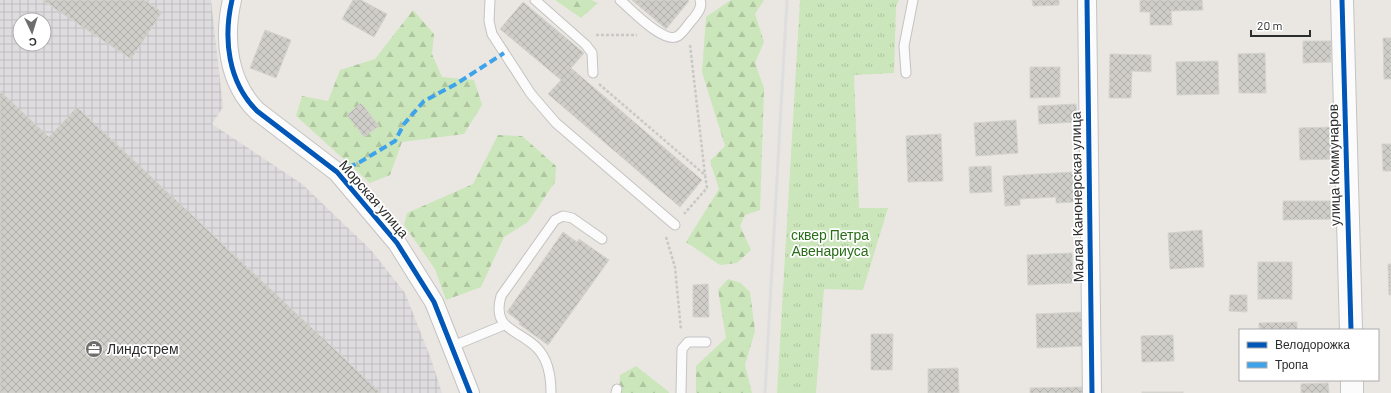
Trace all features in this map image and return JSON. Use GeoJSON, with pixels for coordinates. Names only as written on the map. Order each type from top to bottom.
{"type":"FeatureCollection","features":[{"type":"Feature","properties":{"kind":"street","name":"Морская улица"},"geometry":{"type":"LineString","coordinates":[[232,0],[228,45],[238,84],[246,100],[257,111],[337,172],[397,243],[418,274],[434,302],[470,393]]}},
{"type":"Feature","properties":{"kind":"street","name":"Малая Канонерская улица"},"geometry":{"type":"LineString","coordinates":[[1087,0],[1092,393]]}},
{"type":"Feature","properties":{"kind":"street","name":"улица Коммунаров"},"geometry":{"type":"LineString","coordinates":[[1342,0],[1351,329]]}},
{"type":"Feature","properties":{"kind":"street"},"geometry":{"type":"LineString","coordinates":[[1352,381],[1352,393]]}},
{"type":"Feature","properties":{"kind":"lane"},"geometry":{"type":"LineString","coordinates":[[490,0],[489,21],[492,34],[531,94],[556,123],[675,225]]}},
{"type":"Feature","properties":{"kind":"lane"},"geometry":{"type":"LineString","coordinates":[[535,0],[586,44],[592,53],[593,73]]}},
{"type":"Feature","properties":{"kind":"lane"},"geometry":{"type":"LineString","coordinates":[[620,0],[660,34],[671,38],[678,36],[698,12],[701,3],[700,0]]}},
{"type":"Feature","properties":{"kind":"lane"},"geometry":{"type":"LineString","coordinates":[[906,73],[904,46],[913,0]]}},
{"type":"Feature","properties":{"kind":"lane"},"geometry":{"type":"LineString","coordinates":[[551,393],[551,377],[545,359],[537,348],[504,325],[499,316],[498,305],[501,296],[555,220],[563,216],[572,218],[602,238]]}},
{"type":"Feature","properties":{"kind":"lane"},"geometry":{"type":"LineString","coordinates":[[452,346],[504,325]]}},
{"type":"Feature","properties":{"kind":"lane"},"geometry":{"type":"LineString","coordinates":[[681,393],[682,349],[688,342],[706,342]]}},
{"type":"Feature","properties":{"kind":"path"},"geometry":{"type":"LineString","coordinates":[[684,345],[681,334],[676,267],[666,236],[706,188],[688,25]]}},
{"type":"Feature","properties":{"kind":"path"},"geometry":{"type":"LineString","coordinates":[[576,35],[660,34]]}},
{"type":"Feature","properties":{"kind":"path"},"geometry":{"type":"LineString","coordinates":[[593,73],[593,79],[705,175]]}},
{"type":"Feature","properties":{"kind":"shaded area"},"geometry":{"type":"Polygon","coordinates":[[[0,0],[211,0],[223,107],[212,124],[302,184],[371,250],[405,293],[431,359],[442,393],[0,393],[0,0]]]}},
{"type":"Feature","properties":{"kind":"green space"},"geometry":{"type":"Polygon","coordinates":[[[555,0],[591,0],[598,3],[581,18],[555,0]]]}},
{"type":"Feature","properties":{"kind":"green space"},"geometry":{"type":"Polygon","coordinates":[[[731,0],[764,0],[755,14],[764,42],[755,63],[764,88],[760,210],[745,215],[740,226],[751,250],[737,263],[720,265],[686,242],[719,189],[710,161],[725,146],[702,72],[706,17],[731,0]]]}},
{"type":"Feature","properties":{"kind":"green space","name":"сквер Петра Авенариуса"},"geometry":{"type":"Polygon","coordinates":[[[800,0],[899,0],[896,6],[894,73],[854,75],[859,208],[888,208],[863,290],[824,289],[816,393],[777,393],[800,0]]]}},
{"type":"Feature","properties":{"kind":"green space"},"geometry":{"type":"Polygon","coordinates":[[[413,10],[434,34],[432,54],[442,77],[474,80],[482,105],[464,134],[402,142],[390,175],[370,183],[296,116],[302,96],[328,101],[340,70],[375,59],[413,10]]]}},
{"type":"Feature","properties":{"kind":"green space"},"geometry":{"type":"Polygon","coordinates":[[[498,135],[522,136],[556,166],[555,182],[528,222],[504,237],[481,287],[446,300],[435,269],[404,225],[407,213],[473,184],[498,135]]]}},
{"type":"Feature","properties":{"kind":"green space"},"geometry":{"type":"Polygon","coordinates":[[[728,279],[741,283],[750,292],[755,331],[745,365],[752,393],[696,393],[696,366],[726,338],[718,290],[728,279]]]}},
{"type":"Feature","properties":{"kind":"green space"},"geometry":{"type":"Polygon","coordinates":[[[636,366],[669,393],[619,393],[620,375],[636,366]]]}},
{"type":"Feature","properties":{"kind":"building"},"geometry":{"type":"Polygon","coordinates":[[[42,0],[144,0],[162,12],[131,59],[42,0]]]}},
{"type":"Feature","properties":{"kind":"building"},"geometry":{"type":"Polygon","coordinates":[[[353,0],[361,0],[387,14],[374,37],[342,19],[353,0]]]}},
{"type":"Feature","properties":{"kind":"building"},"geometry":{"type":"Polygon","coordinates":[[[632,0],[688,0],[689,1],[666,29],[632,0]]]}},
{"type":"Feature","properties":{"kind":"building"},"geometry":{"type":"Polygon","coordinates":[[[1032,0],[1059,0],[1059,5],[1033,6],[1032,0]]]}},
{"type":"Feature","properties":{"kind":"building"},"geometry":{"type":"Polygon","coordinates":[[[1140,0],[1202,0],[1203,10],[1171,11],[1172,25],[1150,25],[1150,12],[1140,12],[1140,0]]]}},
{"type":"Feature","properties":{"kind":"building"},"geometry":{"type":"Polygon","coordinates":[[[523,2],[584,53],[571,68],[702,180],[680,207],[548,94],[561,80],[500,29],[523,2]]]}},
{"type":"Feature","properties":{"kind":"building"},"geometry":{"type":"Polygon","coordinates":[[[265,30],[291,40],[276,78],[250,68],[265,30]]]}},
{"type":"Feature","properties":{"kind":"building"},"geometry":{"type":"Polygon","coordinates":[[[1383,38],[1391,38],[1391,79],[1384,79],[1383,38]]]}},
{"type":"Feature","properties":{"kind":"building"},"geometry":{"type":"Polygon","coordinates":[[[1303,41],[1331,41],[1331,62],[1303,63],[1303,41]]]}},
{"type":"Feature","properties":{"kind":"building"},"geometry":{"type":"Polygon","coordinates":[[[1265,53],[1266,93],[1239,93],[1238,54],[1265,53]]]}},
{"type":"Feature","properties":{"kind":"building"},"geometry":{"type":"Polygon","coordinates":[[[1110,54],[1151,55],[1151,72],[1132,71],[1131,98],[1109,98],[1110,54]]]}},
{"type":"Feature","properties":{"kind":"building"},"geometry":{"type":"Polygon","coordinates":[[[1218,61],[1219,94],[1177,95],[1176,62],[1218,61]]]}},
{"type":"Feature","properties":{"kind":"building"},"geometry":{"type":"Polygon","coordinates":[[[1030,67],[1060,67],[1060,97],[1030,98],[1030,67]]]}},
{"type":"Feature","properties":{"kind":"building"},"geometry":{"type":"Polygon","coordinates":[[[0,91],[49,137],[77,107],[381,393],[0,393],[0,91]]]}},
{"type":"Feature","properties":{"kind":"building"},"geometry":{"type":"Polygon","coordinates":[[[361,103],[379,126],[364,137],[347,115],[361,103]]]}},
{"type":"Feature","properties":{"kind":"building"},"geometry":{"type":"Polygon","coordinates":[[[1076,104],[1077,122],[1039,124],[1038,106],[1076,104]]]}},
{"type":"Feature","properties":{"kind":"building"},"geometry":{"type":"Polygon","coordinates":[[[1016,120],[1018,153],[976,156],[974,123],[1016,120]]]}},
{"type":"Feature","properties":{"kind":"building"},"geometry":{"type":"Polygon","coordinates":[[[1332,127],[1333,159],[1300,160],[1299,128],[1332,127]]]}},
{"type":"Feature","properties":{"kind":"building"},"geometry":{"type":"Polygon","coordinates":[[[941,134],[943,181],[908,182],[906,136],[941,134]]]}},
{"type":"Feature","properties":{"kind":"building"},"geometry":{"type":"Polygon","coordinates":[[[1382,144],[1391,144],[1391,171],[1383,171],[1382,144]]]}},
{"type":"Feature","properties":{"kind":"building"},"geometry":{"type":"Polygon","coordinates":[[[991,166],[992,192],[970,193],[969,167],[991,166]]]}},
{"type":"Feature","properties":{"kind":"building"},"geometry":{"type":"Polygon","coordinates":[[[1073,172],[1075,202],[1056,203],[1056,197],[1020,199],[1020,205],[1005,206],[1003,176],[1073,172]]]}},
{"type":"Feature","properties":{"kind":"building"},"geometry":{"type":"Polygon","coordinates":[[[1283,201],[1334,201],[1334,219],[1283,220],[1283,201]]]}},
{"type":"Feature","properties":{"kind":"building"},"geometry":{"type":"Polygon","coordinates":[[[1202,230],[1204,267],[1170,269],[1168,233],[1202,230]]]}},
{"type":"Feature","properties":{"kind":"building"},"geometry":{"type":"Polygon","coordinates":[[[563,232],[577,242],[579,239],[609,260],[548,345],[519,324],[520,322],[507,312],[563,232]]]}},
{"type":"Feature","properties":{"kind":"building"},"geometry":{"type":"Polygon","coordinates":[[[1072,253],[1073,283],[1028,285],[1027,255],[1072,253]]]}},
{"type":"Feature","properties":{"kind":"building"},"geometry":{"type":"Polygon","coordinates":[[[1258,262],[1292,262],[1292,299],[1258,299],[1258,262]]]}},
{"type":"Feature","properties":{"kind":"building"},"geometry":{"type":"Polygon","coordinates":[[[1388,264],[1391,264],[1391,295],[1389,295],[1388,264]]]}},
{"type":"Feature","properties":{"kind":"building"},"geometry":{"type":"Polygon","coordinates":[[[708,284],[709,317],[693,317],[693,285],[708,284]]]}},
{"type":"Feature","properties":{"kind":"building"},"geometry":{"type":"Polygon","coordinates":[[[1230,295],[1247,295],[1247,312],[1229,311],[1230,295]]]}},
{"type":"Feature","properties":{"kind":"building"},"geometry":{"type":"Polygon","coordinates":[[[1085,312],[1086,346],[1037,348],[1036,314],[1085,312]]]}},
{"type":"Feature","properties":{"kind":"building"},"geometry":{"type":"Polygon","coordinates":[[[1297,322],[1297,329],[1259,329],[1259,323],[1297,322]]]}},
{"type":"Feature","properties":{"kind":"building"},"geometry":{"type":"Polygon","coordinates":[[[871,334],[893,334],[892,370],[871,370],[871,334]]]}},
{"type":"Feature","properties":{"kind":"building"},"geometry":{"type":"Polygon","coordinates":[[[1173,335],[1174,361],[1142,362],[1141,336],[1173,335]]]}},
{"type":"Feature","properties":{"kind":"building"},"geometry":{"type":"Polygon","coordinates":[[[958,368],[959,393],[928,393],[928,369],[958,368]]]}},
{"type":"Feature","properties":{"kind":"building"},"geometry":{"type":"Polygon","coordinates":[[[1328,383],[1329,393],[1301,393],[1301,384],[1328,383]]]}},
{"type":"Feature","properties":{"kind":"building"},"geometry":{"type":"Polygon","coordinates":[[[1084,387],[1084,393],[1030,393],[1030,388],[1084,387]]]}},
{"type":"Feature","properties":{"kind":"building"},"geometry":{"type":"Polygon","coordinates":[[[1183,392],[1183,393],[1142,393],[1183,392]]]}},
{"type":"Feature","properties":{"kind":"railway"},"geometry":{"type":"LineString","coordinates":[[765,393],[787,0]]}},
{"type":"Feature","properties":{"kind":"marked path"},"geometry":{"type":"LineString","coordinates":[[337,172],[360,162],[395,141],[404,124],[424,101],[456,84],[504,53]]}},
{"type":"Feature","properties":{"kind":"cycle path"},"geometry":{"type":"LineString","coordinates":[[232,0],[228,30],[230,59],[234,73],[247,100],[257,111],[337,172],[397,243],[434,302],[470,393]]}},
{"type":"Feature","properties":{"kind":"cycle path"},"geometry":{"type":"LineString","coordinates":[[1087,0],[1092,393]]}},
{"type":"Feature","properties":{"kind":"cycle path"},"geometry":{"type":"LineString","coordinates":[[1342,0],[1351,329]]}},
{"type":"Feature","properties":{"kind":"place","name":"Линдстрем"},"geometry":{"type":"Point","coordinates":[94,349]}}]}
